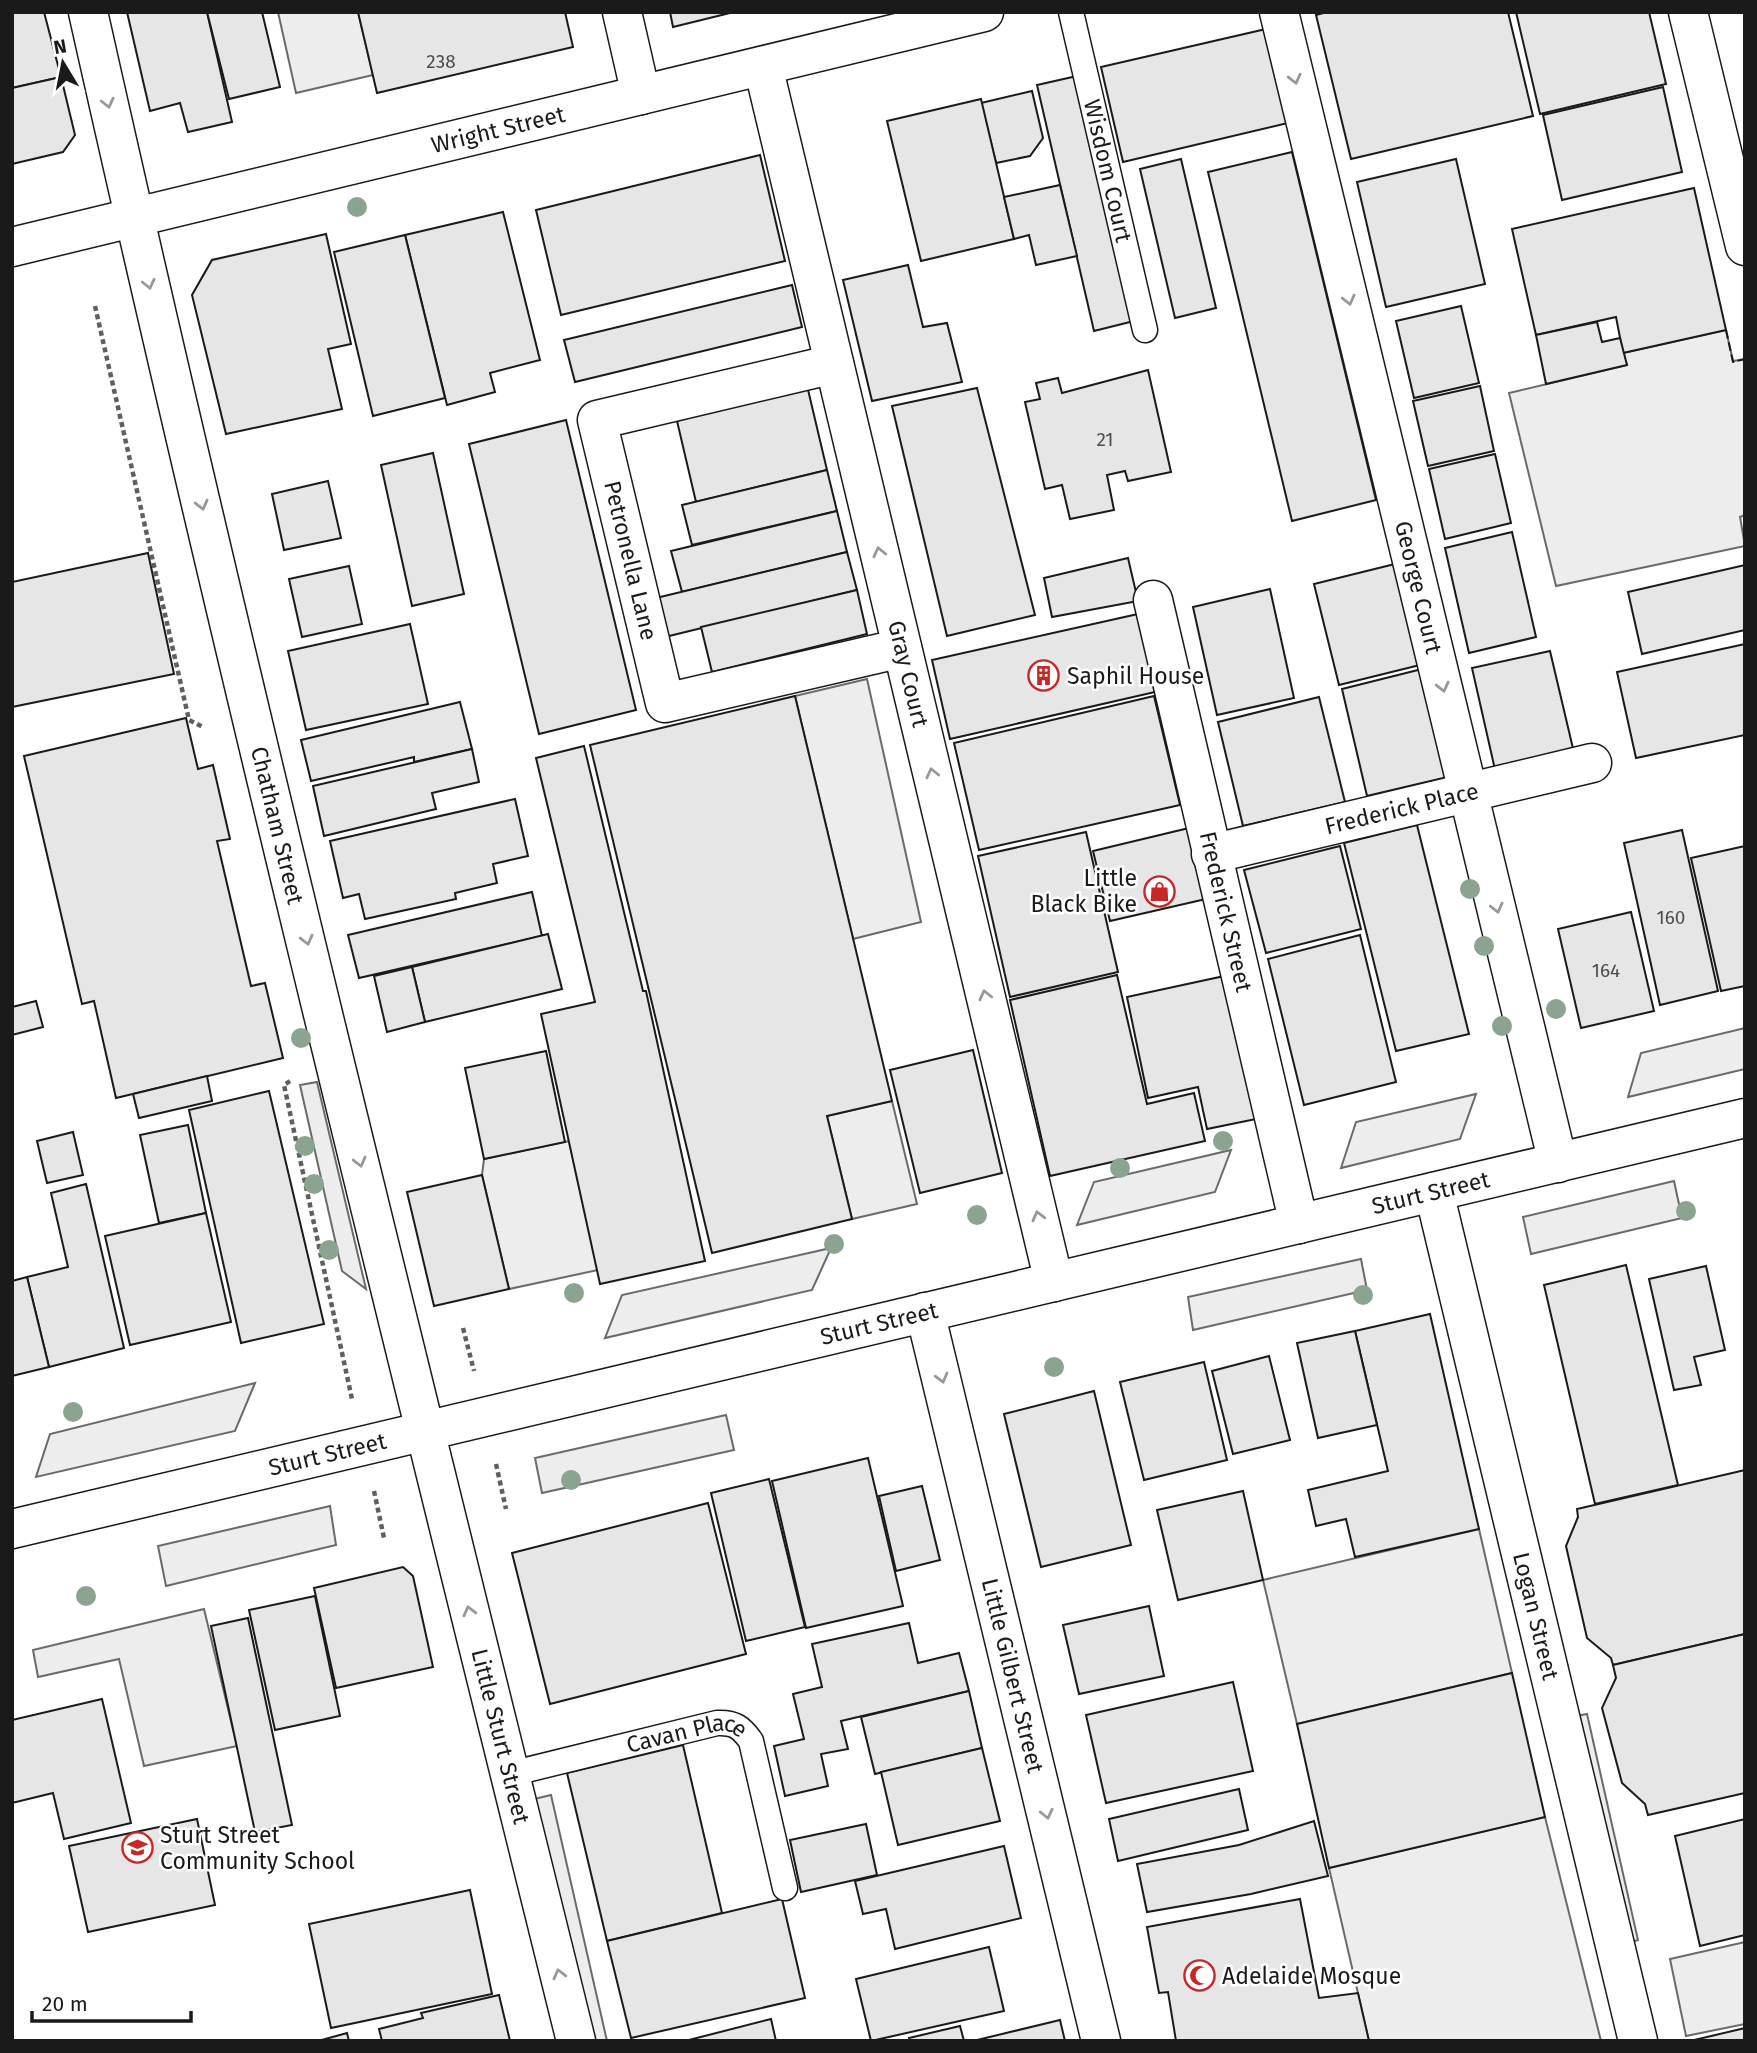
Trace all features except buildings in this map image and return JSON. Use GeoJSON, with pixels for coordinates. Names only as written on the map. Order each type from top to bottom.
{"type":"FeatureCollection","features":[{"type":"Feature","properties":{"kind":"street","name":"Chatham Street"},"geometry":{"type":"LineString","coordinates":[[88,12],[134,217],[425,1431]]}},
{"type":"Feature","properties":{"kind":"street"},"geometry":{"type":"LineString","coordinates":[[622,12],[642,95]]}},
{"type":"Feature","properties":{"kind":"street","name":"Wright Street"},"geometry":{"type":"LineString","coordinates":[[12,247],[984,12]]}},
{"type":"Feature","properties":{"kind":"street","name":"George Court"},"geometry":{"type":"LineString","coordinates":[[1279,12],[1558,1163]]}},
{"type":"Feature","properties":{"kind":"street"},"geometry":{"type":"LineString","coordinates":[[1688,12],[1745,246]]}},
{"type":"Feature","properties":{"kind":"street","name":"Gray Court"},"geometry":{"type":"LineString","coordinates":[[763,66],[1054,1282]]}},
{"type":"Feature","properties":{"kind":"street","name":"Petronella Lane"},"geometry":{"type":"LineString","coordinates":[[834,364],[597,420],[665,703],[902,648]]}},
{"type":"Feature","properties":{"kind":"street","name":"Frederick Street"},"geometry":{"type":"LineString","coordinates":[[1153,600],[1210,854],[1299,1224]]}},
{"type":"Feature","properties":{"kind":"street","name":"Frederick Place"},"geometry":{"type":"LineString","coordinates":[[1210,854],[1592,763]]}},
{"type":"Feature","properties":{"kind":"street","name":"Sturt Street"},"geometry":{"type":"LineString","coordinates":[[12,1528],[1745,1118]]}},
{"type":"Feature","properties":{"kind":"street","name":"Logan Street"},"geometry":{"type":"LineString","coordinates":[[1434,1192],[1638,2041]]}},
{"type":"Feature","properties":{"kind":"street","name":"Little Gilbert Street"},"geometry":{"type":"LineString","coordinates":[[925,1312],[1101,2041]]}},
{"type":"Feature","properties":{"kind":"street","name":"Little Sturt Street"},"geometry":{"type":"LineString","coordinates":[[425,1431],[576,2041]]}},
{"type":"Feature","properties":{"kind":"lane","name":"Wisdom Court"},"geometry":{"type":"LineString","coordinates":[[1071,12],[1145,330]]}},
{"type":"Feature","properties":{"kind":"lane","name":"Cavan Place"},"geometry":{"type":"LineString","coordinates":[[510,1774],[717,1723],[732,1722],[743,1730],[751,1741],[785,1888]]}},
{"type":"Feature","properties":{"kind":"path"},"geometry":{"type":"LineString","coordinates":[[463,1328],[475,1374]]}},
{"type":"Feature","properties":{"kind":"path"},"geometry":{"type":"LineString","coordinates":[[342,1356],[352,1401]]}},
{"type":"Feature","properties":{"kind":"path"},"geometry":{"type":"LineString","coordinates":[[496,1463],[506,1509]]}},
{"type":"Feature","properties":{"kind":"path"},"geometry":{"type":"LineString","coordinates":[[374,1491],[384,1538]]}},
{"type":"Feature","properties":{"kind":"shaded area"},"geometry":{"type":"Polygon","coordinates":[[[278,12],[358,12],[373,75],[296,93],[278,12]]]}},
{"type":"Feature","properties":{"kind":"shaded area"},"geometry":{"type":"Polygon","coordinates":[[[1726,330],[1733,361],[1745,359],[1745,515],[1740,517],[1745,546],[1556,586],[1509,393],[1627,365],[1623,353],[1726,330]]]}},
{"type":"Feature","properties":{"kind":"shaded area"},"geometry":{"type":"Polygon","coordinates":[[[867,679],[921,922],[853,939],[795,696],[867,679]]]}},
{"type":"Feature","properties":{"kind":"shaded area"},"geometry":{"type":"Polygon","coordinates":[[[1745,1028],[1745,1069],[1628,1097],[1641,1053],[1745,1028]]]}},
{"type":"Feature","properties":{"kind":"shaded area"},"geometry":{"type":"Polygon","coordinates":[[[317,1082],[366,1289],[342,1271],[300,1085],[317,1082]]]}},
{"type":"Feature","properties":{"kind":"shaded area"},"geometry":{"type":"Polygon","coordinates":[[[1476,1094],[1460,1139],[1341,1168],[1356,1122],[1476,1094]]]}},
{"type":"Feature","properties":{"kind":"shaded area"},"geometry":{"type":"Polygon","coordinates":[[[892,1101],[917,1204],[852,1219],[827,1116],[892,1101]]]}},
{"type":"Feature","properties":{"kind":"shaded area"},"geometry":{"type":"Polygon","coordinates":[[[569,1141],[598,1270],[509,1289],[482,1175],[484,1159],[569,1141]]]}},
{"type":"Feature","properties":{"kind":"shaded area"},"geometry":{"type":"Polygon","coordinates":[[[1231,1150],[1215,1192],[1077,1225],[1094,1182],[1231,1150]]]}},
{"type":"Feature","properties":{"kind":"shaded area"},"geometry":{"type":"Polygon","coordinates":[[[1674,1181],[1682,1218],[1531,1254],[1523,1217],[1674,1181]]]}},
{"type":"Feature","properties":{"kind":"shaded area"},"geometry":{"type":"Polygon","coordinates":[[[831,1248],[812,1290],[605,1338],[622,1295],[831,1248]]]}},
{"type":"Feature","properties":{"kind":"shaded area"},"geometry":{"type":"Polygon","coordinates":[[[1361,1259],[1367,1290],[1193,1330],[1188,1297],[1361,1259]]]}},
{"type":"Feature","properties":{"kind":"shaded area"},"geometry":{"type":"Polygon","coordinates":[[[255,1383],[235,1431],[36,1477],[50,1434],[255,1383]]]}},
{"type":"Feature","properties":{"kind":"shaded area"},"geometry":{"type":"Polygon","coordinates":[[[726,1415],[734,1450],[542,1493],[535,1458],[726,1415]]]}},
{"type":"Feature","properties":{"kind":"shaded area"},"geometry":{"type":"Polygon","coordinates":[[[330,1506],[336,1545],[166,1586],[158,1546],[330,1506]]]}},
{"type":"Feature","properties":{"kind":"shaded area"},"geometry":{"type":"Polygon","coordinates":[[[1479,1529],[1512,1673],[1297,1724],[1263,1580],[1479,1529]]]}},
{"type":"Feature","properties":{"kind":"shaded area"},"geometry":{"type":"Polygon","coordinates":[[[204,1609],[237,1746],[144,1766],[119,1659],[38,1677],[33,1650],[204,1609]]]}},
{"type":"Feature","properties":{"kind":"shaded area"},"geometry":{"type":"Polygon","coordinates":[[[1587,1714],[1638,1940],[1624,1944],[1571,1717],[1587,1714]]]}},
{"type":"Feature","properties":{"kind":"shaded area"},"geometry":{"type":"Polygon","coordinates":[[[551,1795],[607,2041],[591,2041],[534,1799],[551,1795]]]}},
{"type":"Feature","properties":{"kind":"shaded area"},"geometry":{"type":"Polygon","coordinates":[[[1545,1817],[1601,2041],[1369,2041],[1329,1868],[1545,1817]]]}},
{"type":"Feature","properties":{"kind":"shaded area"},"geometry":{"type":"Polygon","coordinates":[[[1745,1942],[1745,2024],[1686,2036],[1670,1959],[1745,1942]]]}},
{"type":"Feature","properties":{"kind":"fence"},"geometry":{"type":"LineString","coordinates":[[1726,330],[1733,362],[1745,359]]}},
{"type":"Feature","properties":{"kind":"place","name":"Saphil House"},"geometry":{"type":"Point","coordinates":[1044,676]}},
{"type":"Feature","properties":{"kind":"place","name":"Little Black Bike"},"geometry":{"type":"Point","coordinates":[1160,891]}},
{"type":"Feature","properties":{"kind":"place","name":"Sturt Street Community School"},"geometry":{"type":"Point","coordinates":[137,1848]}},
{"type":"Feature","properties":{"kind":"place","name":"Adelaide Mosque"},"geometry":{"type":"Point","coordinates":[1199,1976]}}]}
